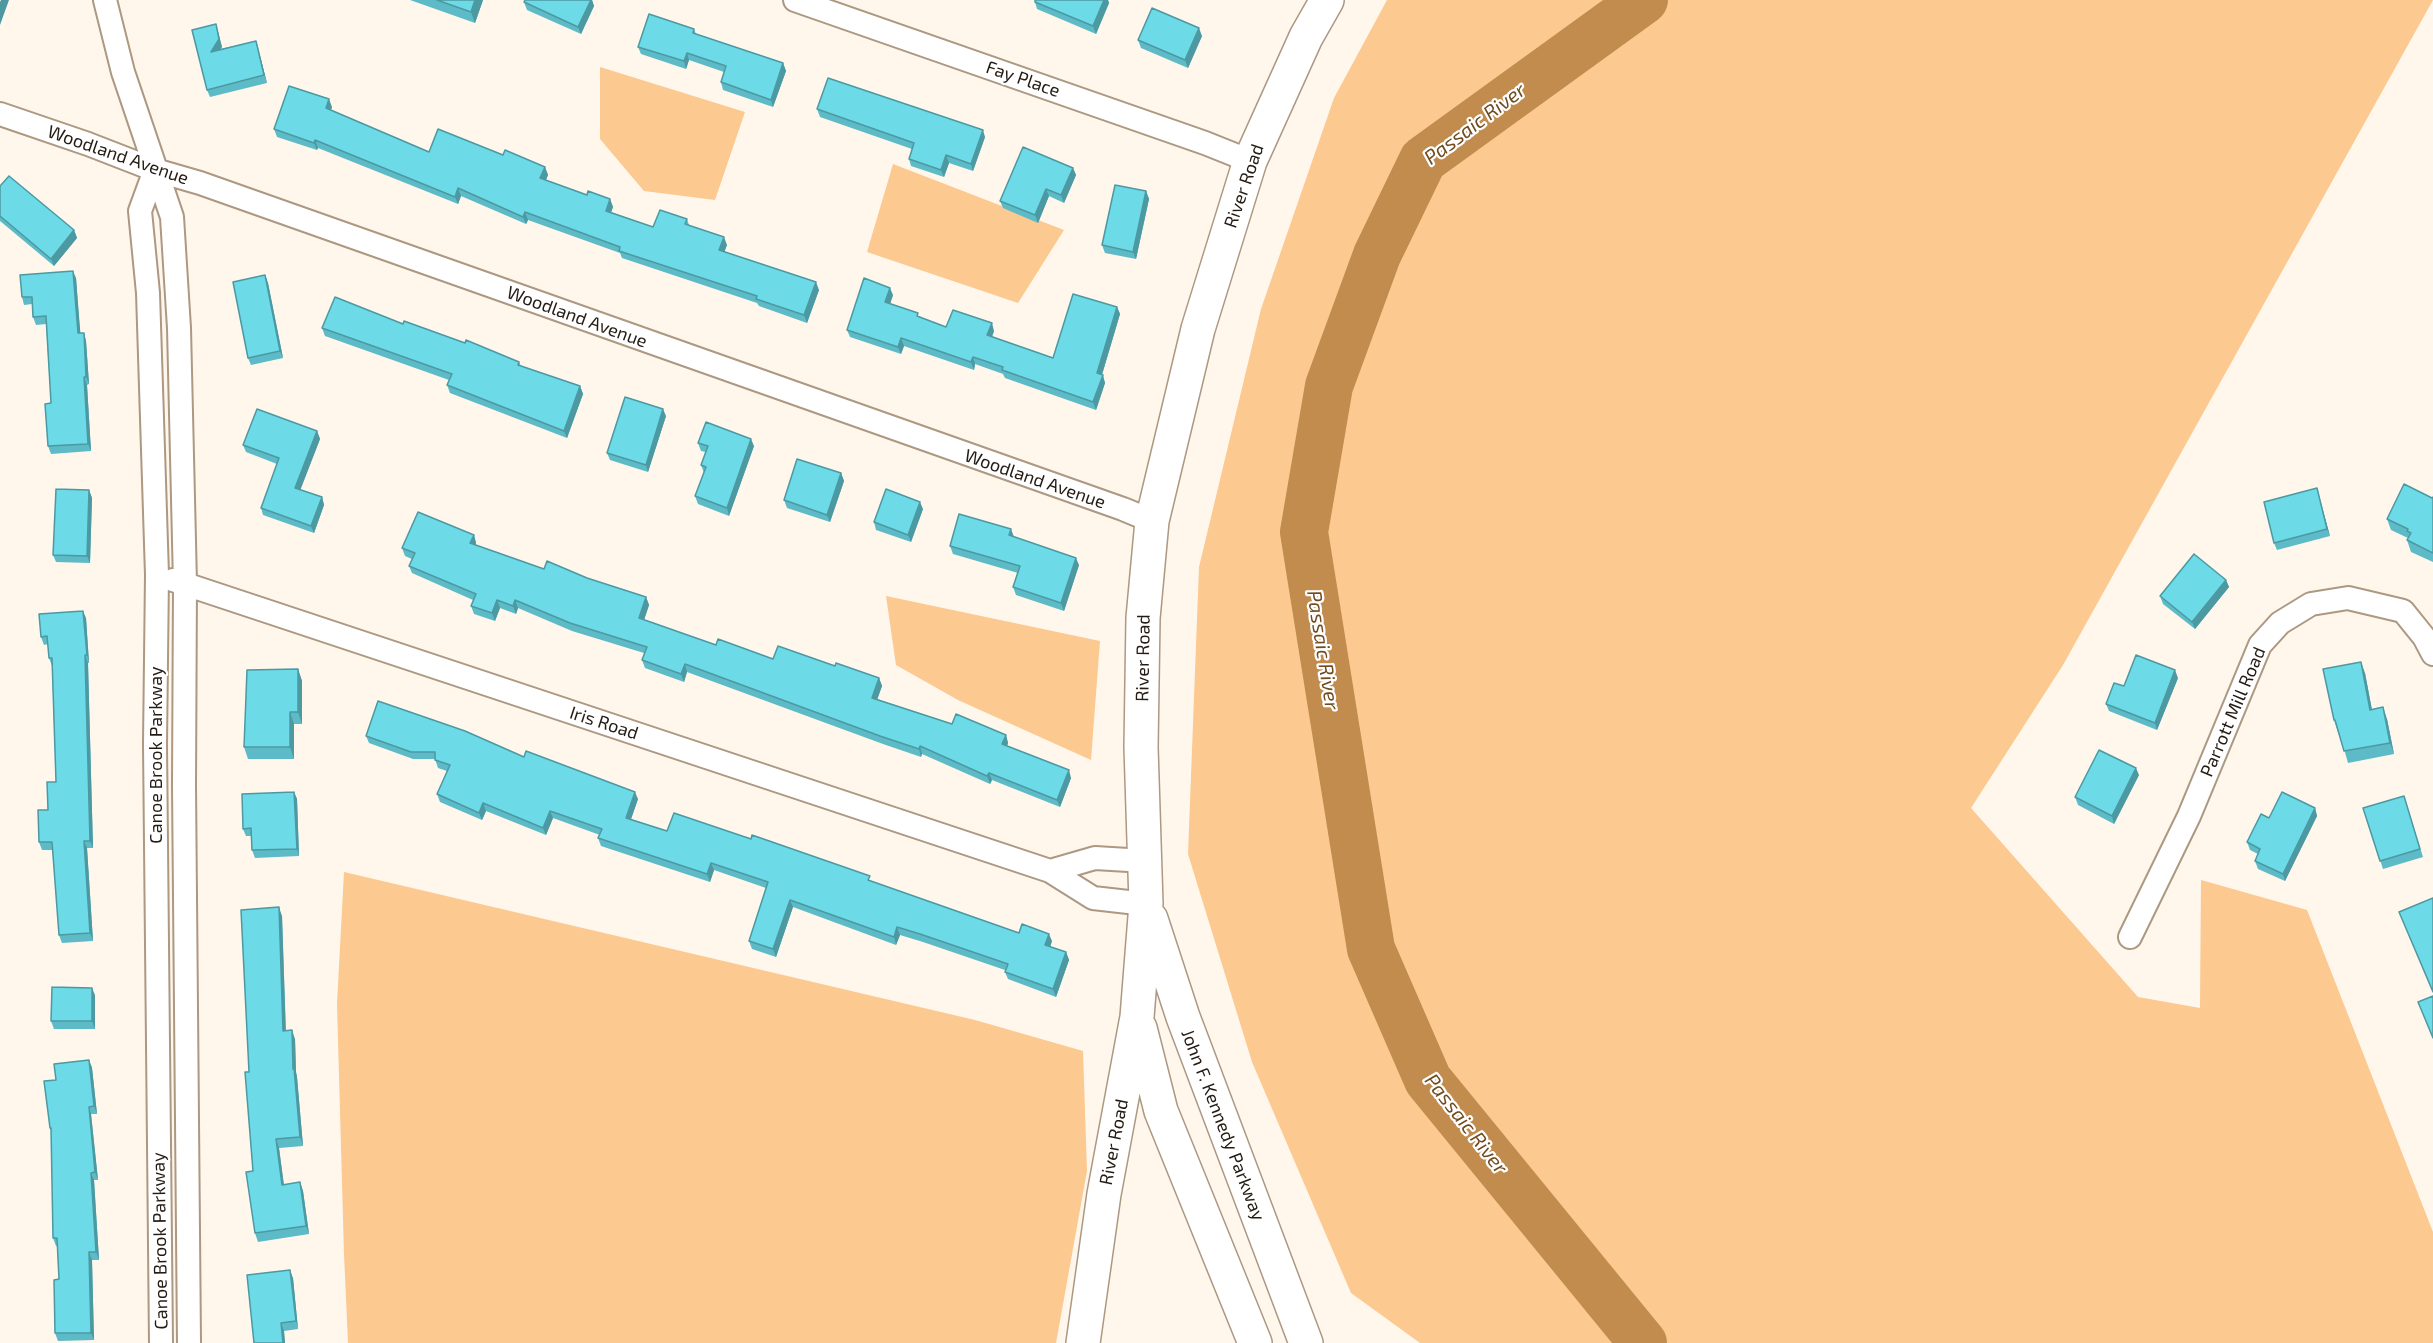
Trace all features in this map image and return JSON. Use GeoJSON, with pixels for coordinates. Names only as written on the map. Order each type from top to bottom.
{"type":"FeatureCollection","features":[{"type":"Feature","properties":{"kind":"main road","name":"River Road"},"geometry":{"type":"LineString","coordinates":[[1083,1343],[1104,1194],[1137,1017],[1146,904],[1142,747],[1143,618],[1152,521],[1198,329],[1250,161],[1306,37],[1327,0]]}},
{"type":"Feature","properties":{"kind":"main road","name":"John F. Kennedy Parkway"},"geometry":{"type":"LineString","coordinates":[[1146,904],[1183,1017],[1306,1343]]}},
{"type":"Feature","properties":{"kind":"main road"},"geometry":{"type":"LineString","coordinates":[[1137,1017],[1161,1111],[1255,1343]]}},
{"type":"Feature","properties":{"kind":"street","name":"Canoe Brook Parkway"},"geometry":{"type":"LineString","coordinates":[[105,0],[123,72],[172,217],[178,328],[185,584],[184,785],[189,1343]]}},
{"type":"Feature","properties":{"kind":"street","name":"Fay Place"},"geometry":{"type":"LineString","coordinates":[[795,0],[1206,143],[1250,161]]}},
{"type":"Feature","properties":{"kind":"street","name":"Woodland Avenue"},"geometry":{"type":"LineString","coordinates":[[0,114],[1124,509],[1152,521]]}},
{"type":"Feature","properties":{"kind":"street","name":"Canoe Brook Parkway"},"geometry":{"type":"LineString","coordinates":[[155,170],[140,211],[148,293],[157,575],[155,755],[161,1343]]}},
{"type":"Feature","properties":{"kind":"street","name":"Iris Road"},"geometry":{"type":"LineString","coordinates":[[157,575],[1050,871],[1093,898],[1146,904]]}},
{"type":"Feature","properties":{"kind":"street","name":"Parrott Mill Road"},"geometry":{"type":"LineString","coordinates":[[2130,937],[2189,816],[2260,645],[2280,623],[2311,604],[2348,598],[2403,611],[2424,637],[2433,654]]}},
{"type":"Feature","properties":{"kind":"street"},"geometry":{"type":"LineString","coordinates":[[1050,871],[1095,858],[1145,861]]}},
{"type":"Feature","properties":{"kind":"shaded area"},"geometry":{"type":"Polygon","coordinates":[[[1387,0],[2433,0],[2063,665],[1971,808],[2138,997],[2200,1008],[2201,880],[2307,910],[2433,1232],[2433,1343],[1420,1343],[1351,1293],[1252,1062],[1188,854],[1199,567],[1261,309],[1334,98],[1387,0]]]}},
{"type":"Feature","properties":{"kind":"shaded area"},"geometry":{"type":"Polygon","coordinates":[[[600,67],[745,112],[715,200],[644,191],[600,139],[600,67]]]}},
{"type":"Feature","properties":{"kind":"shaded area"},"geometry":{"type":"Polygon","coordinates":[[[893,164],[1064,230],[1018,303],[867,252],[893,164]]]}},
{"type":"Feature","properties":{"kind":"shaded area"},"geometry":{"type":"Polygon","coordinates":[[[886,596],[1100,641],[1091,760],[958,700],[896,665],[886,596]]]}},
{"type":"Feature","properties":{"kind":"shaded area"},"geometry":{"type":"Polygon","coordinates":[[[344,872],[975,1020],[1083,1051],[1087,1171],[1056,1343],[348,1343],[337,1004],[344,872]]]}},
{"type":"Feature","properties":{"kind":"building"},"geometry":{"type":"Polygon","coordinates":[[[437,0],[475,0],[471,12],[437,0]]]}},
{"type":"Feature","properties":{"kind":"building"},"geometry":{"type":"Polygon","coordinates":[[[525,0],[591,0],[578,27],[524,2],[525,0]]]}},
{"type":"Feature","properties":{"kind":"building"},"geometry":{"type":"Polygon","coordinates":[[[1035,0],[1104,0],[1093,26],[1035,2],[1035,0]]]}},
{"type":"Feature","properties":{"kind":"building"},"geometry":{"type":"Polygon","coordinates":[[[1152,8],[1199,28],[1185,60],[1138,40],[1152,8]]]}},
{"type":"Feature","properties":{"kind":"building"},"geometry":{"type":"Polygon","coordinates":[[[649,14],[694,29],[693,33],[783,63],[771,100],[721,82],[726,66],[687,53],[684,61],[638,47],[649,14]]]}},
{"type":"Feature","properties":{"kind":"building"},"geometry":{"type":"Polygon","coordinates":[[[216,24],[219,39],[211,52],[256,41],[264,75],[207,90],[192,30],[216,24]]]}},
{"type":"Feature","properties":{"kind":"building"},"geometry":{"type":"Polygon","coordinates":[[[828,78],[983,130],[971,164],[946,155],[941,170],[909,159],[914,143],[817,109],[828,78]]]}},
{"type":"Feature","properties":{"kind":"building"},"geometry":{"type":"Polygon","coordinates":[[[289,86],[329,99],[326,108],[429,152],[438,129],[503,155],[505,150],[545,167],[540,178],[587,195],[588,191],[610,199],[606,211],[653,227],[660,210],[687,219],[685,224],[724,237],[719,250],[816,282],[804,315],[756,299],[757,296],[619,251],[620,247],[525,212],[523,217],[458,188],[455,197],[315,140],[314,143],[274,129],[289,86]]]}},
{"type":"Feature","properties":{"kind":"building"},"geometry":{"type":"Polygon","coordinates":[[[1023,147],[1073,168],[1061,195],[1046,189],[1035,215],[1000,201],[1023,147]]]}},
{"type":"Feature","properties":{"kind":"building"},"geometry":{"type":"Polygon","coordinates":[[[9,176],[74,230],[51,259],[0,216],[0,186],[9,176]]]}},
{"type":"Feature","properties":{"kind":"building"},"geometry":{"type":"Polygon","coordinates":[[[1115,185],[1146,191],[1133,252],[1102,245],[1115,185]]]}},
{"type":"Feature","properties":{"kind":"building"},"geometry":{"type":"Polygon","coordinates":[[[73,271],[78,333],[84,333],[88,444],[48,446],[45,404],[51,403],[46,316],[33,317],[32,297],[22,297],[20,275],[73,271]]]}},
{"type":"Feature","properties":{"kind":"building"},"geometry":{"type":"Polygon","coordinates":[[[265,275],[280,351],[248,358],[233,282],[265,275]]]}},
{"type":"Feature","properties":{"kind":"building"},"geometry":{"type":"Polygon","coordinates":[[[864,278],[890,288],[885,302],[918,313],[917,316],[946,327],[953,310],[992,323],[987,335],[1053,358],[1073,294],[1117,307],[1097,373],[1103,375],[1093,402],[1002,370],[1003,367],[973,357],[971,362],[901,338],[898,347],[847,330],[864,278]]]}},
{"type":"Feature","properties":{"kind":"building"},"geometry":{"type":"Polygon","coordinates":[[[335,297],[403,324],[404,321],[465,343],[466,340],[519,362],[518,365],[580,386],[564,431],[447,385],[452,374],[322,328],[335,297]]]}},
{"type":"Feature","properties":{"kind":"building"},"geometry":{"type":"Polygon","coordinates":[[[625,397],[663,409],[646,465],[607,453],[625,397]]]}},
{"type":"Feature","properties":{"kind":"building"},"geometry":{"type":"Polygon","coordinates":[[[257,409],[317,431],[295,488],[322,497],[311,526],[261,508],[279,458],[243,445],[257,409]]]}},
{"type":"Feature","properties":{"kind":"building"},"geometry":{"type":"Polygon","coordinates":[[[706,422],[751,439],[727,508],[695,496],[706,467],[701,465],[708,446],[698,443],[706,422]]]}},
{"type":"Feature","properties":{"kind":"building"},"geometry":{"type":"Polygon","coordinates":[[[797,459],[841,473],[827,515],[784,500],[797,459]]]}},
{"type":"Feature","properties":{"kind":"building"},"geometry":{"type":"Polygon","coordinates":[[[2404,484],[2433,497],[2433,553],[2407,540],[2411,533],[2407,531],[2408,529],[2387,519],[2404,484]]]}},
{"type":"Feature","properties":{"kind":"building"},"geometry":{"type":"Polygon","coordinates":[[[2317,488],[2327,529],[2274,543],[2264,502],[2317,488]]]}},
{"type":"Feature","properties":{"kind":"building"},"geometry":{"type":"Polygon","coordinates":[[[56,489],[89,490],[87,556],[53,555],[56,489]]]}},
{"type":"Feature","properties":{"kind":"building"},"geometry":{"type":"Polygon","coordinates":[[[886,489],[920,502],[908,535],[874,522],[886,489]]]}},
{"type":"Feature","properties":{"kind":"building"},"geometry":{"type":"Polygon","coordinates":[[[418,512],[474,535],[470,543],[544,569],[547,561],[587,578],[646,597],[639,618],[716,645],[718,639],[773,659],[778,646],[835,666],[836,663],[879,678],[872,698],[952,724],[956,714],[1006,735],[1002,744],[1069,770],[1057,800],[989,773],[987,776],[920,746],[919,749],[880,736],[685,664],[681,674],[642,660],[647,647],[570,623],[515,600],[513,606],[497,600],[492,613],[471,606],[476,594],[409,566],[415,553],[402,548],[418,512]]]}},
{"type":"Feature","properties":{"kind":"building"},"geometry":{"type":"Polygon","coordinates":[[[959,514],[1011,529],[1009,535],[1076,558],[1061,603],[1013,587],[1020,566],[950,546],[959,514]]]}},
{"type":"Feature","properties":{"kind":"building"},"geometry":{"type":"Polygon","coordinates":[[[2194,554],[2226,580],[2192,622],[2160,596],[2194,554]]]}},
{"type":"Feature","properties":{"kind":"building"},"geometry":{"type":"Polygon","coordinates":[[[83,611],[87,655],[85,655],[90,841],[84,841],[90,933],[59,935],[52,842],[39,842],[38,810],[48,810],[47,782],[56,782],[52,658],[49,658],[47,636],[41,637],[39,614],[83,611]]]}},
{"type":"Feature","properties":{"kind":"building"},"geometry":{"type":"Polygon","coordinates":[[[2136,655],[2175,670],[2155,723],[2106,704],[2114,683],[2124,686],[2136,655]]]}},
{"type":"Feature","properties":{"kind":"building"},"geometry":{"type":"Polygon","coordinates":[[[2361,662],[2370,710],[2383,707],[2390,743],[2344,751],[2334,720],[2323,669],[2361,662]]]}},
{"type":"Feature","properties":{"kind":"building"},"geometry":{"type":"Polygon","coordinates":[[[298,669],[298,712],[290,712],[290,747],[244,747],[247,670],[298,669]]]}},
{"type":"Feature","properties":{"kind":"building"},"geometry":{"type":"Polygon","coordinates":[[[378,701],[465,731],[524,757],[526,751],[635,792],[626,818],[667,831],[674,813],[751,839],[752,835],[870,876],[868,880],[1019,933],[1022,924],[1049,934],[1045,945],[1066,952],[1053,989],[1005,972],[1008,964],[920,934],[897,927],[894,937],[790,900],[773,949],[749,941],[768,882],[711,863],[707,874],[598,838],[602,829],[550,811],[543,828],[483,803],[479,813],[437,794],[450,765],[435,760],[435,752],[411,752],[366,736],[378,701]]]}},
{"type":"Feature","properties":{"kind":"building"},"geometry":{"type":"Polygon","coordinates":[[[2099,750],[2136,768],[2112,816],[2075,797],[2099,750]]]}},
{"type":"Feature","properties":{"kind":"building"},"geometry":{"type":"Polygon","coordinates":[[[294,792],[297,849],[252,850],[251,828],[243,829],[242,794],[294,792]]]}},
{"type":"Feature","properties":{"kind":"building"},"geometry":{"type":"Polygon","coordinates":[[[2282,792],[2315,808],[2283,874],[2255,861],[2260,849],[2247,842],[2261,814],[2269,818],[2282,792]]]}},
{"type":"Feature","properties":{"kind":"building"},"geometry":{"type":"Polygon","coordinates":[[[2404,796],[2420,849],[2380,861],[2363,808],[2404,796]]]}},
{"type":"Feature","properties":{"kind":"building"},"geometry":{"type":"Polygon","coordinates":[[[2433,898],[2433,992],[2399,912],[2433,898]]]}},
{"type":"Feature","properties":{"kind":"building"},"geometry":{"type":"Polygon","coordinates":[[[279,907],[283,1031],[292,1030],[293,1069],[300,1137],[276,1139],[282,1185],[300,1182],[306,1226],[255,1233],[246,1172],[253,1171],[245,1072],[249,1072],[241,910],[279,907]]]}},
{"type":"Feature","properties":{"kind":"building"},"geometry":{"type":"Polygon","coordinates":[[[52,987],[92,988],[92,1021],[51,1021],[52,987]]]}},
{"type":"Feature","properties":{"kind":"building"},"geometry":{"type":"Polygon","coordinates":[[[2433,996],[2433,1038],[2418,1002],[2433,996]]]}},
{"type":"Feature","properties":{"kind":"building"},"geometry":{"type":"Polygon","coordinates":[[[89,1060],[94,1106],[89,1107],[95,1172],[91,1173],[96,1252],[89,1252],[91,1333],[55,1333],[54,1280],[59,1279],[57,1238],[53,1238],[51,1128],[44,1081],[56,1080],[54,1064],[89,1060]]]}},
{"type":"Feature","properties":{"kind":"building"},"geometry":{"type":"Polygon","coordinates":[[[290,1270],[296,1321],[281,1323],[283,1343],[254,1343],[247,1275],[290,1270]]]}},
{"type":"Feature","properties":{"kind":"waterway","name":"Passaic River"},"geometry":{"type":"LineString","coordinates":[[1643,1343],[1428,1080],[1371,949],[1304,532],[1329,386],[1377,255],[1423,160],[1644,0]]}}]}
